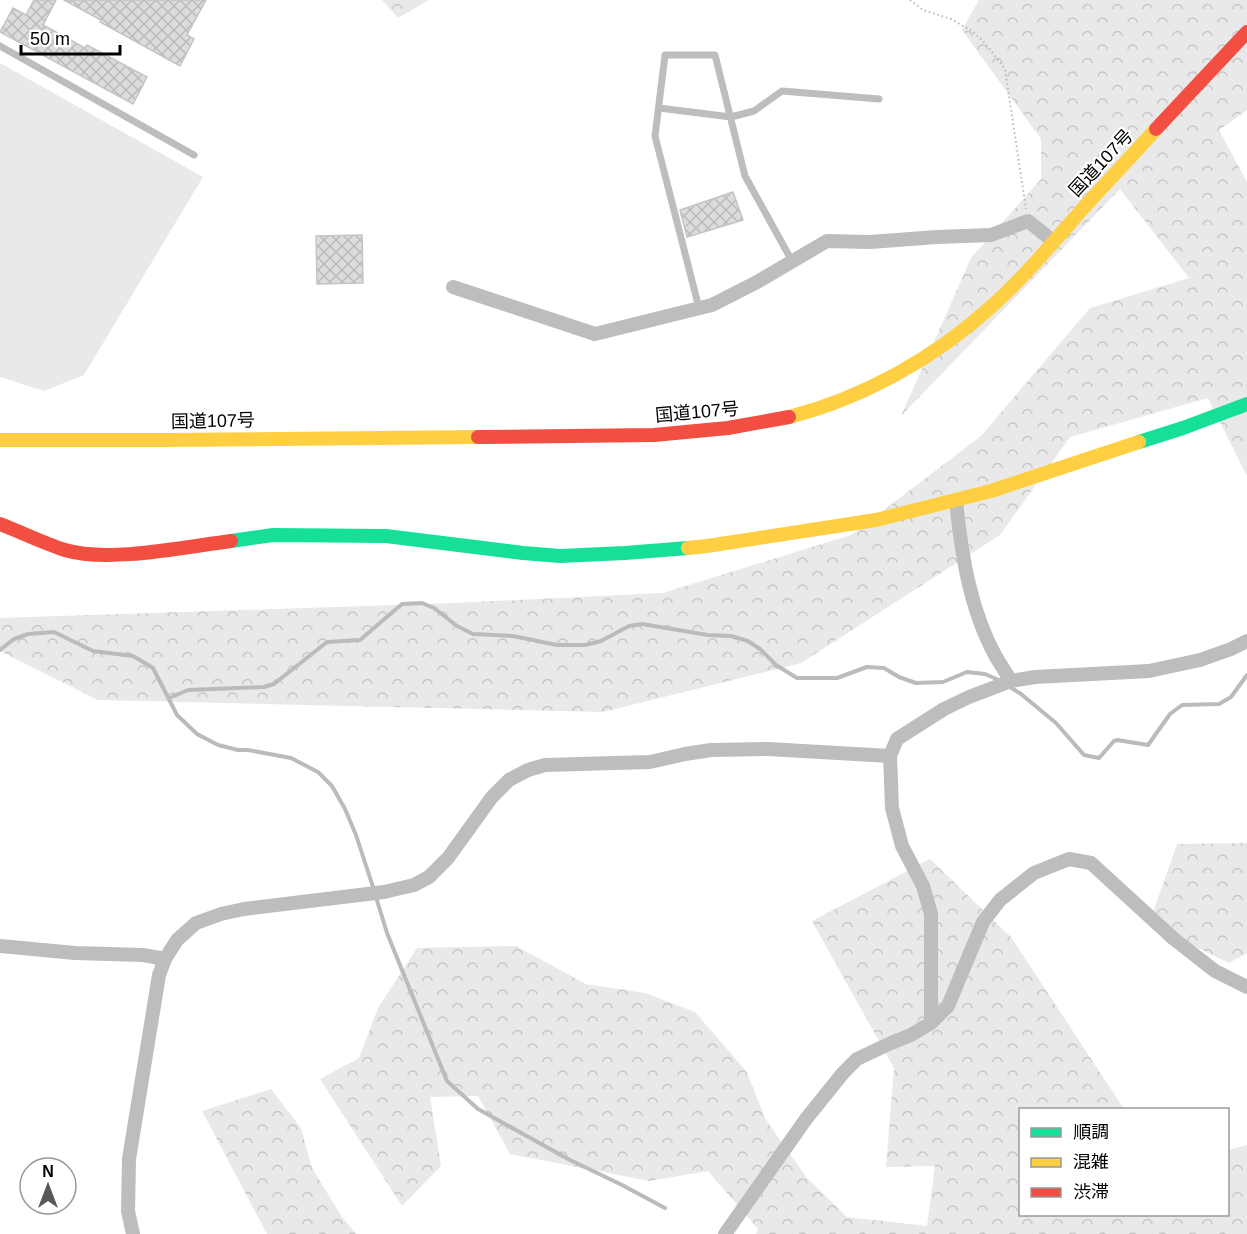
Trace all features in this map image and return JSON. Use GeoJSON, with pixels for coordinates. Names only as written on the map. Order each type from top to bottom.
{"type":"FeatureCollection","features":[{"type":"Feature","properties":{"kind":"main road","name":"国道107号"},"geometry":{"type":"LineString","coordinates":[[0,440],[654,435],[710,431],[760,424],[802,413],[843,398],[919,361],[982,314],[1013,286],[1247,32]]}},
{"type":"Feature","properties":{"kind":"main road"},"geometry":{"type":"LineString","coordinates":[[0,525],[66,550],[92,554],[143,552],[273,535],[386,536],[560,556],[707,546],[876,520],[956,500],[1172,431],[1247,404]]}},
{"type":"Feature","properties":{"kind":"street"},"geometry":{"type":"LineString","coordinates":[[453,287],[595,334],[712,305],[827,241],[870,242],[991,235],[1028,221],[1053,241]]}},
{"type":"Feature","properties":{"kind":"street"},"geometry":{"type":"LineString","coordinates":[[956,500],[969,587],[985,634],[1011,681]]}},
{"type":"Feature","properties":{"kind":"street"},"geometry":{"type":"LineString","coordinates":[[931,1023],[932,914],[923,886],[903,846],[892,808],[890,756],[897,739],[944,709],[1011,681],[1035,677],[1149,671],[1200,660],[1247,641]]}},
{"type":"Feature","properties":{"kind":"street"},"geometry":{"type":"LineString","coordinates":[[134,1234],[128,1211],[129,1159],[159,975],[165,959],[177,940],[196,923],[220,914],[244,909],[384,892],[414,885],[429,877],[448,858],[492,797],[509,780],[528,770],[545,765],[650,762],[711,750],[768,749],[890,756]]}},
{"type":"Feature","properties":{"kind":"street"},"geometry":{"type":"LineString","coordinates":[[725,1234],[806,1119],[843,1073],[857,1059],[911,1035],[931,1023],[948,1006],[983,922],[1000,900],[1034,873],[1069,859],[1091,863],[1190,952],[1215,971],[1247,987]]}},
{"type":"Feature","properties":{"kind":"street"},"geometry":{"type":"LineString","coordinates":[[0,946],[75,953],[143,955],[165,959]]}},
{"type":"Feature","properties":{"kind":"lane"},"geometry":{"type":"LineString","coordinates":[[0,46],[194,155]]}},
{"type":"Feature","properties":{"kind":"lane"},"geometry":{"type":"LineString","coordinates":[[699,308],[655,136],[665,55],[715,55],[745,176],[792,261]]}},
{"type":"Feature","properties":{"kind":"lane"},"geometry":{"type":"LineString","coordinates":[[659,108],[731,117],[754,111],[782,91],[879,99]]}},
{"type":"Feature","properties":{"kind":"path"},"geometry":{"type":"LineString","coordinates":[[909,0],[923,10],[951,19],[972,31],[985,43],[1005,69],[1028,221]]}},
{"type":"Feature","properties":{"kind":"green space"},"geometry":{"type":"Polygon","coordinates":[[[382,0],[429,0],[398,18],[382,0]]]}},
{"type":"Feature","properties":{"kind":"green space"},"geometry":{"type":"Polygon","coordinates":[[[979,0],[1247,0],[1247,110],[1219,130],[1247,182],[1247,476],[1208,398],[1070,437],[1000,535],[801,663],[603,712],[98,700],[0,651],[0,618],[455,603],[663,593],[851,535],[981,436],[1090,308],[1189,278],[1120,189],[901,416],[971,258],[1041,179],[1041,139],[962,30],[979,0]]]}},
{"type":"Feature","properties":{"kind":"green space"},"geometry":{"type":"Polygon","coordinates":[[[0,63],[203,177],[84,375],[44,391],[0,377],[0,63]]]}},
{"type":"Feature","properties":{"kind":"green space"},"geometry":{"type":"Polygon","coordinates":[[[1247,843],[1247,953],[1229,963],[1149,924],[1177,844],[1247,843]]]}},
{"type":"Feature","properties":{"kind":"green space"},"geometry":{"type":"Polygon","coordinates":[[[930,859],[1011,937],[1123,1108],[1019,1108],[1019,1216],[1229,1216],[1229,1150],[1247,1145],[1247,1234],[756,1234],[758,1229],[708,1171],[649,1181],[510,1154],[478,1096],[430,1097],[441,1166],[402,1206],[320,1079],[359,1058],[378,1008],[417,948],[516,946],[586,984],[645,993],[695,1012],[746,1071],[766,1120],[807,1178],[847,1217],[927,1226],[935,1166],[886,1167],[894,1068],[812,921],[930,859]]]}},
{"type":"Feature","properties":{"kind":"green space"},"geometry":{"type":"Polygon","coordinates":[[[271,1089],[301,1128],[312,1168],[342,1217],[356,1234],[267,1234],[202,1111],[271,1089]]]}},
{"type":"Feature","properties":{"kind":"building"},"geometry":{"type":"Polygon","coordinates":[[[34,0],[56,0],[43,25],[147,77],[133,104],[0,32],[13,8],[26,15],[34,0]]]}},
{"type":"Feature","properties":{"kind":"building"},"geometry":{"type":"Polygon","coordinates":[[[64,0],[206,0],[187,35],[194,39],[180,66],[64,0]]]}},
{"type":"Feature","properties":{"kind":"building"},"geometry":{"type":"Polygon","coordinates":[[[733,192],[743,220],[687,237],[680,210],[733,192]]]}},
{"type":"Feature","properties":{"kind":"building"},"geometry":{"type":"Polygon","coordinates":[[[362,235],[363,283],[317,284],[316,236],[362,235]]]}},
{"type":"Feature","properties":{"kind":"waterway"},"geometry":{"type":"LineString","coordinates":[[169,698],[188,690],[264,687],[274,684],[327,642],[360,640],[402,604],[422,603],[434,608],[457,626],[473,634],[513,636],[557,645],[585,645],[601,641],[629,626],[642,624],[708,635],[731,636],[748,641],[776,665],[797,678],[837,678],[867,667],[884,668],[916,683],[943,682],[967,672],[985,674],[1001,681]]}},
{"type":"Feature","properties":{"kind":"waterway"},"geometry":{"type":"LineString","coordinates":[[0,650],[14,639],[28,634],[54,632],[93,651],[133,656],[153,668],[177,715],[197,734],[218,745],[291,758],[318,772],[332,786],[345,809],[374,890]]}},
{"type":"Feature","properties":{"kind":"waterway"},"geometry":{"type":"LineString","coordinates":[[1010,687],[1056,723],[1084,755],[1099,758],[1117,740],[1148,745],[1170,714],[1182,705],[1219,704],[1231,697],[1247,675]]}},
{"type":"Feature","properties":{"kind":"waterway"},"geometry":{"type":"LineString","coordinates":[[376,897],[387,933],[447,1081],[478,1109],[570,1160],[665,1208]]}},
{"type":"Feature","properties":{"kind":"traffic: fast"},"geometry":{"type":"LineString","coordinates":[[1139,442],[1247,404]]}},
{"type":"Feature","properties":{"kind":"traffic: fast"},"geometry":{"type":"LineString","coordinates":[[231,541],[273,535],[386,536],[560,556],[688,548]]}},
{"type":"Feature","properties":{"kind":"traffic: slow"},"geometry":{"type":"LineString","coordinates":[[789,417],[844,399],[897,374],[947,343],[970,325],[1026,273],[1156,129]]}},
{"type":"Feature","properties":{"kind":"traffic: slow"},"geometry":{"type":"LineString","coordinates":[[0,440],[478,437]]}},
{"type":"Feature","properties":{"kind":"traffic: slow"},"geometry":{"type":"LineString","coordinates":[[688,548],[876,520],[991,491],[1139,442]]}},
{"type":"Feature","properties":{"kind":"traffic: jam"},"geometry":{"type":"LineString","coordinates":[[1156,129],[1247,32]]}},
{"type":"Feature","properties":{"kind":"traffic: jam"},"geometry":{"type":"LineString","coordinates":[[478,437],[654,435],[728,428],[789,417]]}},
{"type":"Feature","properties":{"kind":"traffic: jam"},"geometry":{"type":"LineString","coordinates":[[0,524],[65,550],[83,554],[147,553],[231,541]]}}]}
